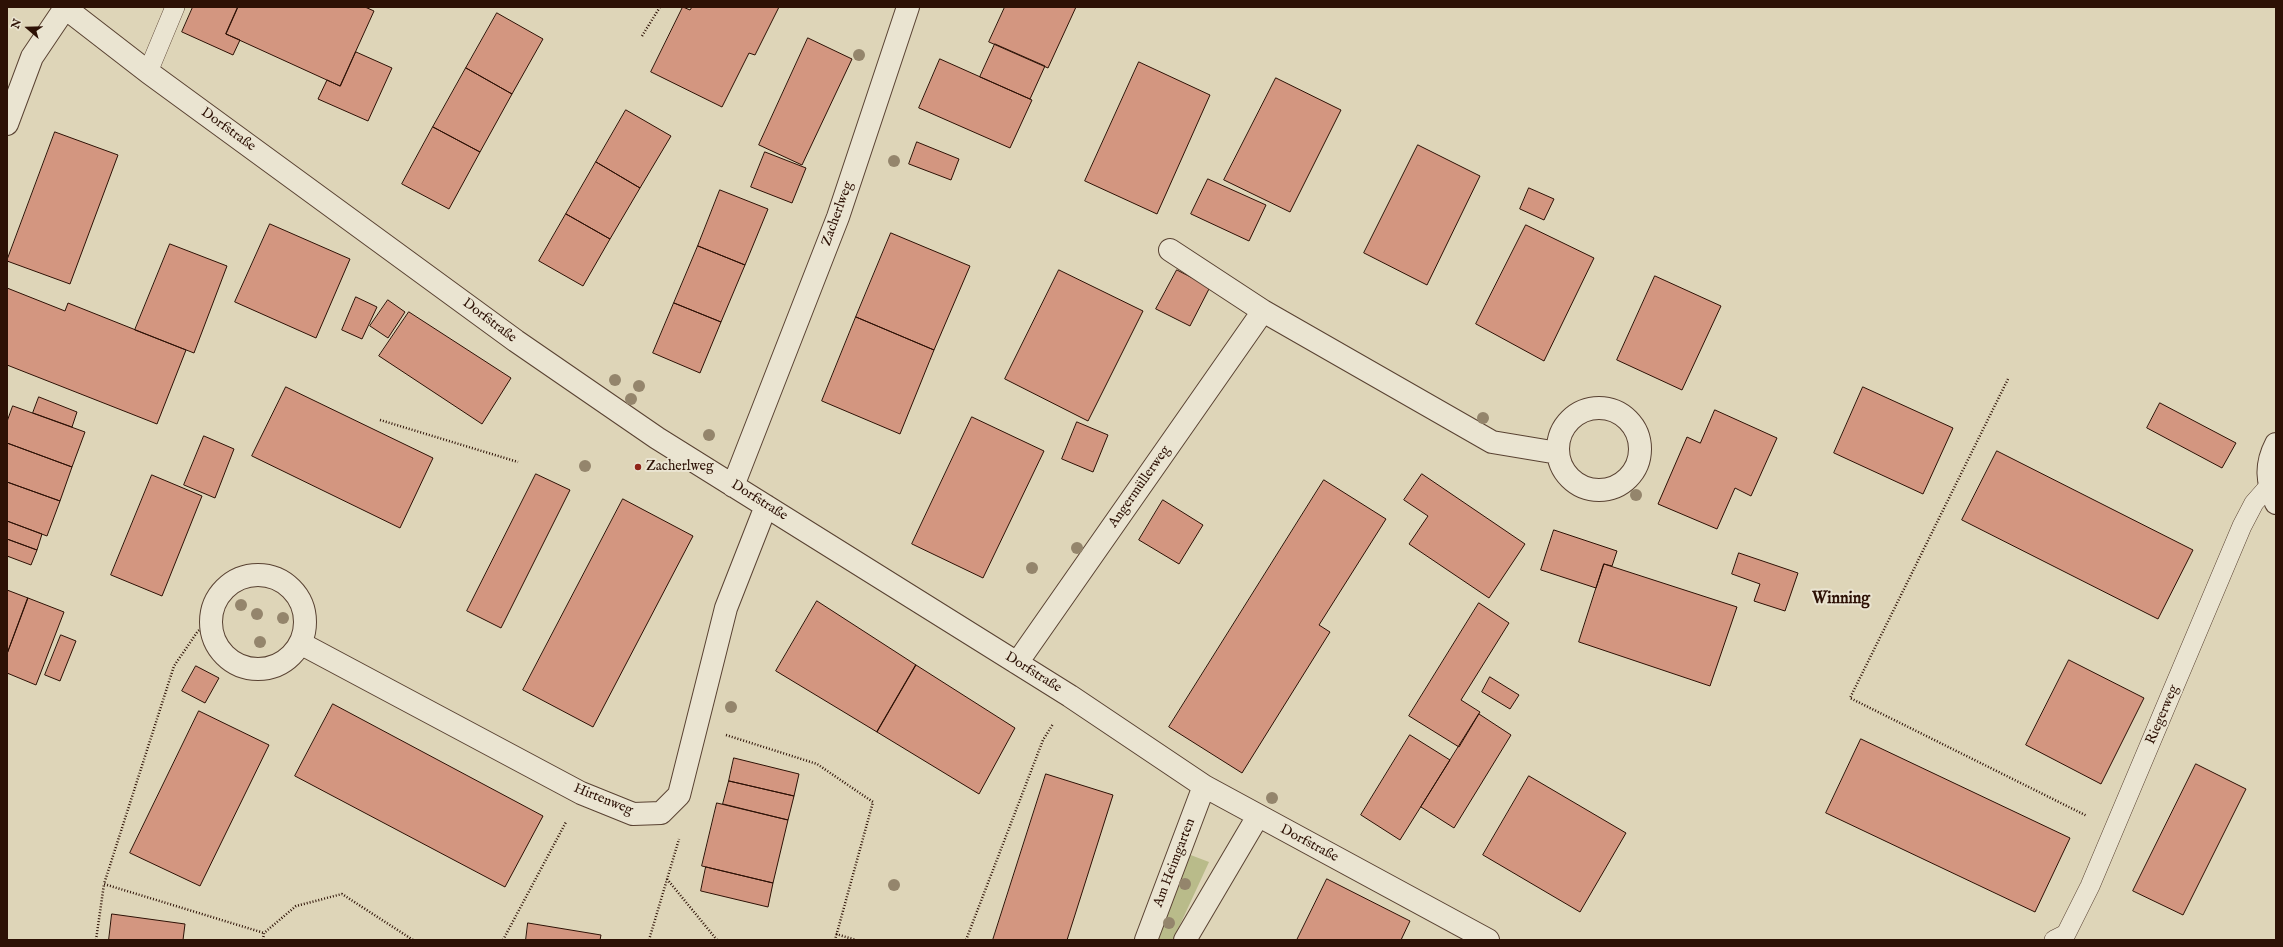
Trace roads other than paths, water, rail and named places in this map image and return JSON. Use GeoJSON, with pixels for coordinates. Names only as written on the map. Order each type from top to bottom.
{"type":"FeatureCollection","features":[{"type":"Feature","properties":{"kind":"street","name":"Dorfstraße"},"geometry":{"type":"LineString","coordinates":[[7,124],[32,57],[64,7],[148,72],[516,341],[657,438],[1017,663],[1204,786],[1488,940]]}},
{"type":"Feature","properties":{"kind":"street","name":"Zacherlweg"},"geometry":{"type":"LineString","coordinates":[[734,486],[838,217],[908,7]]}},
{"type":"Feature","properties":{"kind":"street"},"geometry":{"type":"LineString","coordinates":[[1170,250],[1263,311],[1492,442],[1558,453]]}},
{"type":"Feature","properties":{"kind":"street","name":"Angermüllerweg"},"geometry":{"type":"LineString","coordinates":[[1017,663],[1263,311]]}},
{"type":"Feature","properties":{"kind":"street","name":"Riegerweg"},"geometry":{"type":"LineString","coordinates":[[2272,495],[2267,471],[2271,454],[2276,444]]}},
{"type":"Feature","properties":{"kind":"street","name":"Hirtenweg"},"geometry":{"type":"LineString","coordinates":[[300,643],[581,793],[633,814],[660,813],[679,795],[726,608],[766,506]]}},
{"type":"Feature","properties":{"kind":"street"},"geometry":{"type":"LineString","coordinates":[[262,575],[276,578],[289,587],[299,599],[304,613],[305,629],[300,643],[291,656],[278,665],[262,669],[246,668],[232,662],[221,651],[213,636],[211,621],[214,606],[221,592],[232,582],[246,576],[262,575]]}},
{"type":"Feature","properties":{"kind":"street","name":"Am Heimgarten"},"geometry":{"type":"LineString","coordinates":[[1146,940],[1204,786]]}},
{"type":"Feature","properties":{"kind":"street"},"geometry":{"type":"LineString","coordinates":[[1185,940],[1258,816]]}},
{"type":"Feature","properties":{"kind":"lane"},"geometry":{"type":"LineString","coordinates":[[148,72],[175,7]]}},
{"type":"Feature","properties":{"kind":"lane","name":"Riegerweg"},"geometry":{"type":"LineString","coordinates":[[2054,940],[2066,934],[2090,886],[2242,526],[2254,503],[2272,495]]}},
{"type":"Feature","properties":{"kind":"place","name":"Zacherlweg"},"geometry":{"type":"Point","coordinates":[638,467]}},
{"type":"Feature","properties":{"kind":"district","name":"Winning"},"geometry":{"type":"Point","coordinates":[1841,600]}}]}
